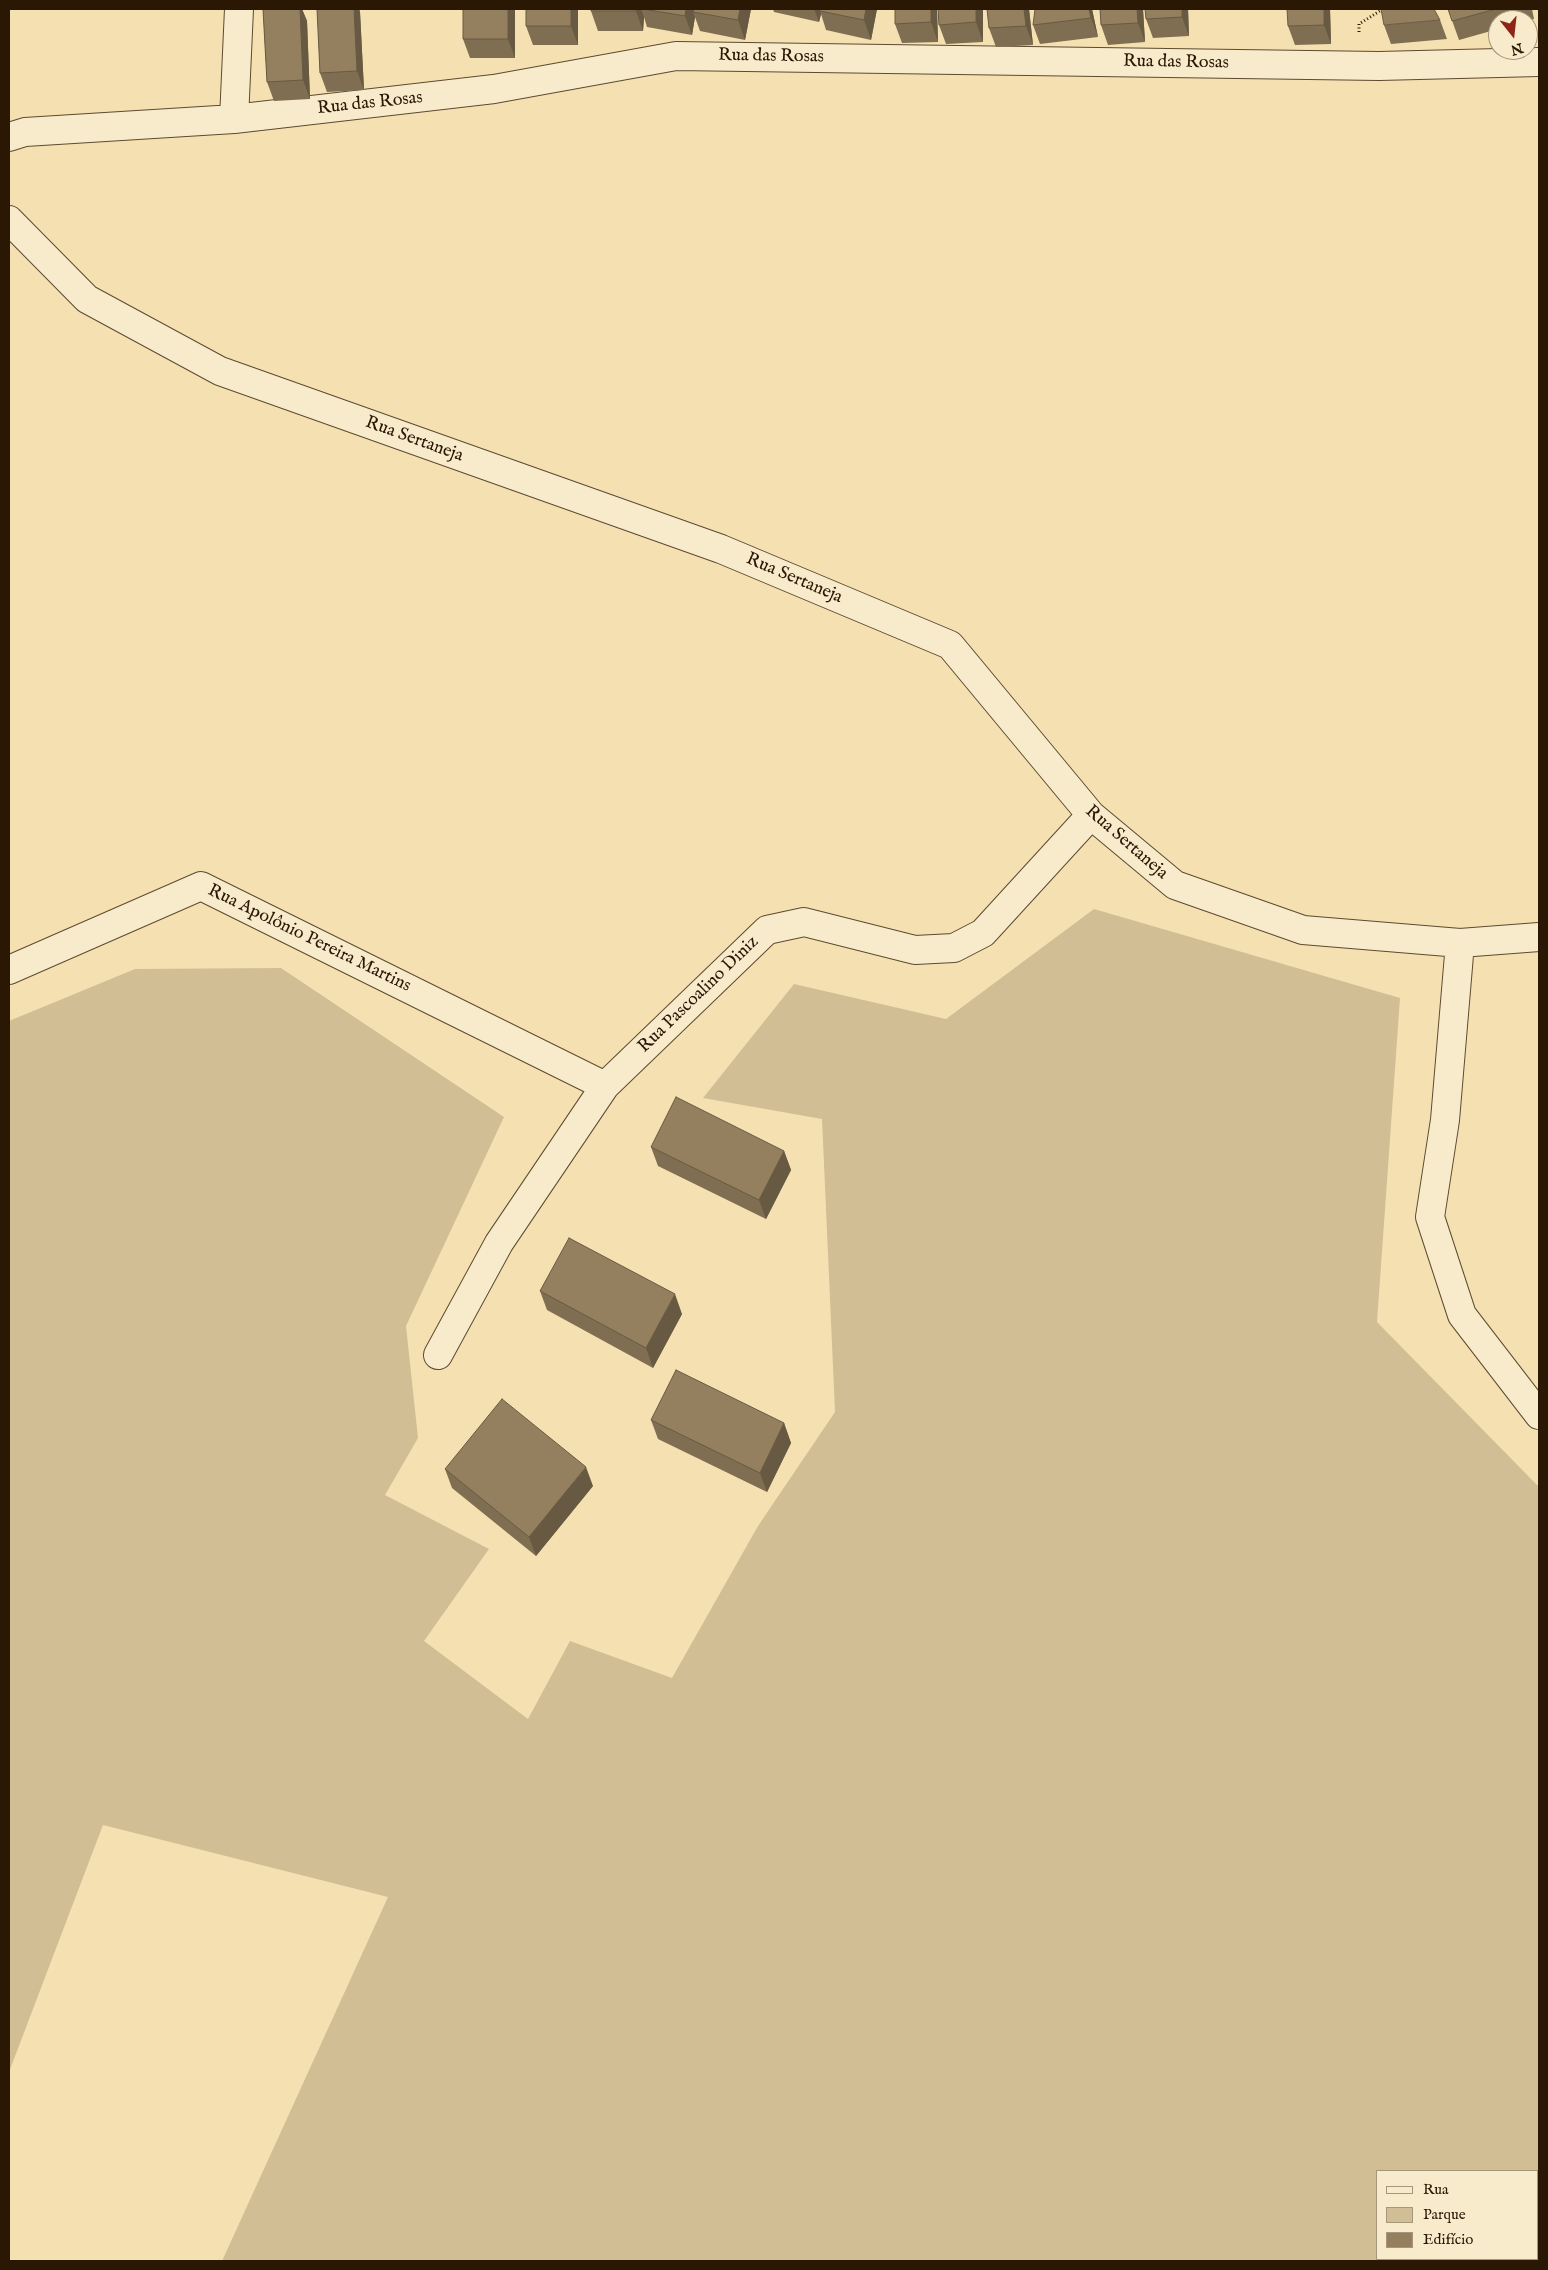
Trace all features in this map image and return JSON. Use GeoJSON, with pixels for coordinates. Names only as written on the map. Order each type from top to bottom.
{"type":"FeatureCollection","features":[{"type":"Feature","properties":{"kind":"street"},"geometry":{"type":"LineString","coordinates":[[234,119],[239,9]]}},
{"type":"Feature","properties":{"kind":"street","name":"Rua das Rosas"},"geometry":{"type":"LineString","coordinates":[[9,137],[25,132],[234,119],[494,90],[676,56],[1379,66],[1539,62]]}},
{"type":"Feature","properties":{"kind":"street","name":"Rua Sertaneja"},"geometry":{"type":"LineString","coordinates":[[9,220],[87,298],[220,371],[721,549],[950,645],[1090,815],[1175,885],[1303,930],[1460,943],[1539,937]]}},
{"type":"Feature","properties":{"kind":"street","name":"Rua Pascoalino Diniz"},"geometry":{"type":"LineString","coordinates":[[438,1355],[499,1244],[605,1086],[767,930],[804,922],[915,950],[954,948],[983,933],[1090,815]]}},
{"type":"Feature","properties":{"kind":"street","name":"Rua Apolônio Pereira Martins"},"geometry":{"type":"LineString","coordinates":[[9,970],[201,886],[605,1086]]}},
{"type":"Feature","properties":{"kind":"street"},"geometry":{"type":"LineString","coordinates":[[1460,943],[1445,1120],[1430,1217],[1462,1315],[1539,1415]]}},
{"type":"Feature","properties":{"kind":"green space"},"geometry":{"type":"Polygon","coordinates":[[[1094,909],[1400,998],[1377,1322],[1539,1487],[1539,2261],[222,2261],[388,1897],[103,1825],[9,2072],[9,1021],[135,969],[281,968],[504,1117],[406,1326],[418,1438],[385,1495],[489,1549],[424,1641],[528,1719],[570,1641],[672,1678],[758,1526],[835,1412],[822,1119],[703,1098],[794,984],[946,1019],[1094,909]]]}},
{"type":"Feature","properties":{"kind":"building"},"geometry":{"type":"Polygon","coordinates":[[[263,9],[300,9],[303,80],[267,82],[263,9]]]}},
{"type":"Feature","properties":{"kind":"building"},"geometry":{"type":"Polygon","coordinates":[[[317,9],[354,9],[357,71],[320,73],[317,9]]]}},
{"type":"Feature","properties":{"kind":"building"},"geometry":{"type":"Polygon","coordinates":[[[463,9],[508,9],[508,39],[463,39],[463,9]]]}},
{"type":"Feature","properties":{"kind":"building"},"geometry":{"type":"Polygon","coordinates":[[[526,9],[571,9],[571,26],[526,26],[526,9]]]}},
{"type":"Feature","properties":{"kind":"building"},"geometry":{"type":"Polygon","coordinates":[[[591,9],[636,9],[636,11],[591,11],[591,9]]]}},
{"type":"Feature","properties":{"kind":"building"},"geometry":{"type":"Polygon","coordinates":[[[643,9],[686,9],[685,16],[643,9]]]}},
{"type":"Feature","properties":{"kind":"building"},"geometry":{"type":"Polygon","coordinates":[[[694,9],[740,9],[738,20],[693,12],[694,9]]]}},
{"type":"Feature","properties":{"kind":"building"},"geometry":{"type":"Polygon","coordinates":[[[820,9],[866,9],[864,20],[820,11],[820,9]]]}},
{"type":"Feature","properties":{"kind":"building"},"geometry":{"type":"Polygon","coordinates":[[[895,9],[931,9],[931,22],[895,24],[895,9]]]}},
{"type":"Feature","properties":{"kind":"building"},"geometry":{"type":"Polygon","coordinates":[[[938,9],[976,9],[976,22],[939,25],[938,9]]]}},
{"type":"Feature","properties":{"kind":"building"},"geometry":{"type":"Polygon","coordinates":[[[987,9],[1024,9],[1026,26],[989,28],[987,9]]]}},
{"type":"Feature","properties":{"kind":"building"},"geometry":{"type":"Polygon","coordinates":[[[1035,9],[1089,9],[1091,18],[1033,25],[1035,9]]]}},
{"type":"Feature","properties":{"kind":"building"},"geometry":{"type":"Polygon","coordinates":[[[1100,9],[1137,9],[1138,23],[1101,25],[1100,9]]]}},
{"type":"Feature","properties":{"kind":"building"},"geometry":{"type":"Polygon","coordinates":[[[1145,9],[1182,9],[1182,17],[1146,19],[1145,9]]]}},
{"type":"Feature","properties":{"kind":"building"},"geometry":{"type":"Polygon","coordinates":[[[1287,9],[1324,9],[1324,25],[1288,26],[1287,9]]]}},
{"type":"Feature","properties":{"kind":"building"},"geometry":{"type":"Polygon","coordinates":[[[1381,9],[1434,9],[1440,20],[1384,25],[1381,9]]]}},
{"type":"Feature","properties":{"kind":"building"},"geometry":{"type":"Polygon","coordinates":[[[1448,9],[1496,9],[1488,10],[1452,21],[1448,9]]]}},
{"type":"Feature","properties":{"kind":"building"},"geometry":{"type":"Polygon","coordinates":[[[676,1097],[784,1151],[759,1200],[651,1147],[676,1097]]]}},
{"type":"Feature","properties":{"kind":"building"},"geometry":{"type":"Polygon","coordinates":[[[569,1238],[675,1294],[646,1348],[540,1291],[569,1238]]]}},
{"type":"Feature","properties":{"kind":"building"},"geometry":{"type":"Polygon","coordinates":[[[676,1370],[784,1423],[760,1473],[651,1420],[676,1370]]]}},
{"type":"Feature","properties":{"kind":"building"},"geometry":{"type":"Polygon","coordinates":[[[502,1399],[586,1467],[529,1537],[445,1469],[502,1399]]]}}]}
